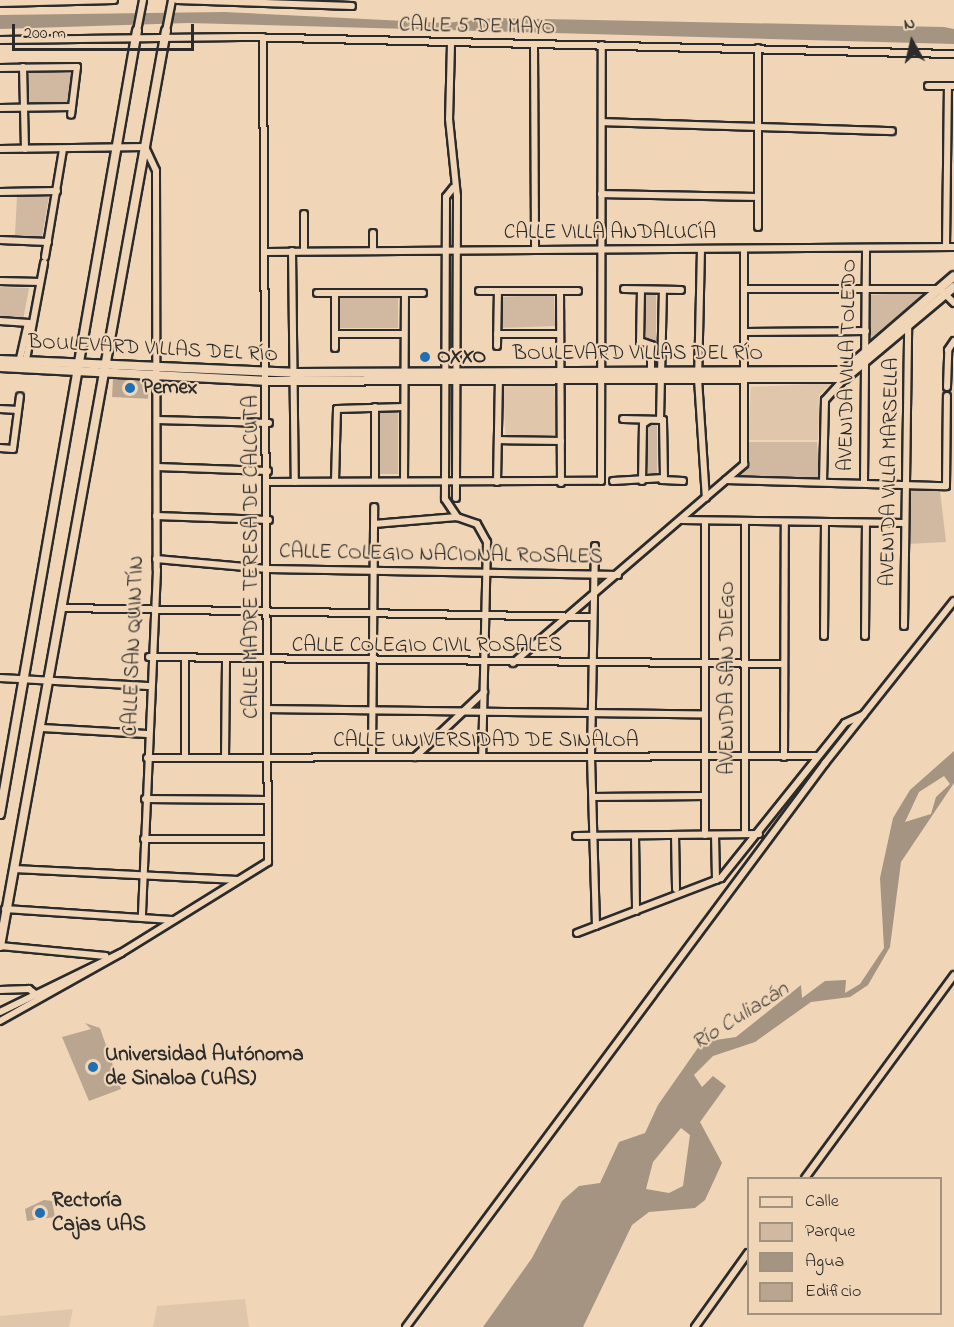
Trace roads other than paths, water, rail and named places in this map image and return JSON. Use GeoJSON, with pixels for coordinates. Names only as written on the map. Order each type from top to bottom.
{"type":"FeatureCollection","features":[{"type":"Feature","properties":{"kind":"street"},"geometry":{"type":"LineString","coordinates":[[0,3],[114,0]]}},
{"type":"Feature","properties":{"kind":"street"},"geometry":{"type":"LineString","coordinates":[[120,955],[107,956],[0,946],[5,909],[42,728],[104,370],[174,1],[352,6]]}},
{"type":"Feature","properties":{"kind":"street"},"geometry":{"type":"LineString","coordinates":[[0,814],[114,147],[142,3]]}},
{"type":"Feature","properties":{"kind":"street","name":"CALLE 5 DE MAYO"},"geometry":{"type":"LineString","coordinates":[[0,40],[136,34],[451,44],[758,48],[954,54]]}},
{"type":"Feature","properties":{"kind":"street","name":"CALLE MADRE TERESA DE CALCUTA"},"geometry":{"type":"LineString","coordinates":[[239,880],[268,862],[269,377],[263,37]]}},
{"type":"Feature","properties":{"kind":"street"},"geometry":{"type":"LineString","coordinates":[[451,44],[453,188],[457,250],[456,498]]}},
{"type":"Feature","properties":{"kind":"street"},"geometry":{"type":"LineString","coordinates":[[268,482],[593,483],[602,478],[602,45]]}},
{"type":"Feature","properties":{"kind":"street"},"geometry":{"type":"LineString","coordinates":[[534,46],[534,250]]}},
{"type":"Feature","properties":{"kind":"street"},"geometry":{"type":"LineString","coordinates":[[758,48],[754,197],[758,227]]}},
{"type":"Feature","properties":{"kind":"street"},"geometry":{"type":"LineString","coordinates":[[0,68],[75,66],[80,73],[71,115]]}},
{"type":"Feature","properties":{"kind":"street"},"geometry":{"type":"LineString","coordinates":[[23,68],[26,149]]}},
{"type":"Feature","properties":{"kind":"street"},"geometry":{"type":"LineString","coordinates":[[928,86],[951,86],[946,247]]}},
{"type":"Feature","properties":{"kind":"street"},"geometry":{"type":"LineString","coordinates":[[0,108],[72,107]]}},
{"type":"Feature","properties":{"kind":"street"},"geometry":{"type":"LineString","coordinates":[[602,122],[892,130]]}},
{"type":"Feature","properties":{"kind":"street"},"geometry":{"type":"LineString","coordinates":[[0,149],[146,147]]}},
{"type":"Feature","properties":{"kind":"street","name":"CALLE SAN QUINTÍN"},"geometry":{"type":"LineString","coordinates":[[142,918],[149,657],[156,559],[158,420],[156,171],[146,147]]}},
{"type":"Feature","properties":{"kind":"street"},"geometry":{"type":"LineString","coordinates":[[22,365],[48,242],[63,149]]}},
{"type":"Feature","properties":{"kind":"street"},"geometry":{"type":"LineString","coordinates":[[453,188],[446,198],[445,504],[457,517],[483,531],[488,569],[482,757]]}},
{"type":"Feature","properties":{"kind":"street"},"geometry":{"type":"LineString","coordinates":[[0,192],[57,191]]}},
{"type":"Feature","properties":{"kind":"street"},"geometry":{"type":"LineString","coordinates":[[601,194],[754,197]]}},
{"type":"Feature","properties":{"kind":"street"},"geometry":{"type":"LineString","coordinates":[[303,251],[304,214]]}},
{"type":"Feature","properties":{"kind":"street"},"geometry":{"type":"LineString","coordinates":[[373,233],[373,251]]}},
{"type":"Feature","properties":{"kind":"street"},"geometry":{"type":"LineString","coordinates":[[0,240],[48,242]]}},
{"type":"Feature","properties":{"kind":"street","name":"CALLE VILLA ANDALUCÍA"},"geometry":{"type":"LineString","coordinates":[[266,252],[954,247]]}},
{"type":"Feature","properties":{"kind":"street","name":"AVENIDA VILLA TOLEDO"},"geometry":{"type":"LineString","coordinates":[[864,483],[866,248]]}},
{"type":"Feature","properties":{"kind":"street"},"geometry":{"type":"LineString","coordinates":[[701,249],[698,376],[706,498]]}},
{"type":"Feature","properties":{"kind":"street"},"geometry":{"type":"LineString","coordinates":[[512,663],[618,575],[745,461],[744,249]]}},
{"type":"Feature","properties":{"kind":"street"},"geometry":{"type":"LineString","coordinates":[[292,251],[295,482]]}},
{"type":"Feature","properties":{"kind":"street","name":"BOULEVARD VILLAS DEL RÍO"},"geometry":{"type":"LineString","coordinates":[[0,367],[22,365],[269,377],[698,376],[844,371],[943,291],[954,276]]}},
{"type":"Feature","properties":{"kind":"street"},"geometry":{"type":"LineString","coordinates":[[0,281],[40,282]]}},
{"type":"Feature","properties":{"kind":"street","name":"BOULEVARD VILLAS DEL RÍO"},"geometry":{"type":"LineString","coordinates":[[943,291],[954,287]]}},
{"type":"Feature","properties":{"kind":"street"},"geometry":{"type":"LineString","coordinates":[[744,289],[943,291],[954,303]]}},
{"type":"Feature","properties":{"kind":"street"},"geometry":{"type":"LineString","coordinates":[[624,290],[681,290]]}},
{"type":"Feature","properties":{"kind":"street"},"geometry":{"type":"LineString","coordinates":[[641,290],[640,341],[651,345],[660,420]]}},
{"type":"Feature","properties":{"kind":"street"},"geometry":{"type":"LineString","coordinates":[[655,376],[663,290]]}},
{"type":"Feature","properties":{"kind":"street"},"geometry":{"type":"LineString","coordinates":[[479,291],[578,291]]}},
{"type":"Feature","properties":{"kind":"street"},"geometry":{"type":"LineString","coordinates":[[497,346],[498,291]]}},
{"type":"Feature","properties":{"kind":"street"},"geometry":{"type":"LineString","coordinates":[[560,291],[561,483]]}},
{"type":"Feature","properties":{"kind":"street"},"geometry":{"type":"LineString","coordinates":[[317,293],[423,293]]}},
{"type":"Feature","properties":{"kind":"street"},"geometry":{"type":"LineString","coordinates":[[404,481],[405,293]]}},
{"type":"Feature","properties":{"kind":"street"},"geometry":{"type":"LineString","coordinates":[[335,294],[336,348]]}},
{"type":"Feature","properties":{"kind":"street"},"geometry":{"type":"LineString","coordinates":[[0,321],[30,323]]}},
{"type":"Feature","properties":{"kind":"street","name":"BOULEVARD VILLAS DEL RÍO"},"geometry":{"type":"LineString","coordinates":[[745,375],[845,378],[906,322]]}},
{"type":"Feature","properties":{"kind":"street","name":"AVENIDA VILLA MARSELLA"},"geometry":{"type":"LineString","coordinates":[[904,626],[906,322]]}},
{"type":"Feature","properties":{"kind":"street"},"geometry":{"type":"LineString","coordinates":[[745,332],[866,331]]}},
{"type":"Feature","properties":{"kind":"street"},"geometry":{"type":"LineString","coordinates":[[335,334],[404,334]]}},
{"type":"Feature","properties":{"kind":"street"},"geometry":{"type":"LineString","coordinates":[[497,334],[560,334]]}},
{"type":"Feature","properties":{"kind":"street"},"geometry":{"type":"LineString","coordinates":[[947,387],[954,341]]}},
{"type":"Feature","properties":{"kind":"street","name":"BOULEVARD VILLAS DEL RÍO"},"geometry":{"type":"LineString","coordinates":[[0,360],[22,365]]}},
{"type":"Feature","properties":{"kind":"street","name":"BOULEVARD VILLAS DEL RÍO"},"geometry":{"type":"LineString","coordinates":[[456,376],[499,380],[560,376]]}},
{"type":"Feature","properties":{"kind":"street"},"geometry":{"type":"LineString","coordinates":[[823,483],[825,400],[845,378]]}},
{"type":"Feature","properties":{"kind":"street"},"geometry":{"type":"LineString","coordinates":[[497,482],[499,380]]}},
{"type":"Feature","properties":{"kind":"street"},"geometry":{"type":"LineString","coordinates":[[0,448],[13,448],[20,396]]}},
{"type":"Feature","properties":{"kind":"street"},"geometry":{"type":"LineString","coordinates":[[946,486],[951,411],[947,396]]}},
{"type":"Feature","properties":{"kind":"street"},"geometry":{"type":"LineString","coordinates":[[335,481],[335,412],[342,407],[404,407]]}},
{"type":"Feature","properties":{"kind":"street"},"geometry":{"type":"LineString","coordinates":[[375,407],[375,481]]}},
{"type":"Feature","properties":{"kind":"street"},"geometry":{"type":"LineString","coordinates":[[0,409],[18,410]]}},
{"type":"Feature","properties":{"kind":"street"},"geometry":{"type":"LineString","coordinates":[[623,418],[660,420],[665,424],[663,477]]}},
{"type":"Feature","properties":{"kind":"street"},"geometry":{"type":"LineString","coordinates":[[158,420],[269,423]]}},
{"type":"Feature","properties":{"kind":"street"},"geometry":{"type":"LineString","coordinates":[[642,481],[642,424],[649,420]]}},
{"type":"Feature","properties":{"kind":"street"},"geometry":{"type":"LineString","coordinates":[[498,440],[561,441]]}},
{"type":"Feature","properties":{"kind":"street"},"geometry":{"type":"LineString","coordinates":[[157,467],[268,471]]}},
{"type":"Feature","properties":{"kind":"street"},"geometry":{"type":"LineString","coordinates":[[613,481],[642,481],[663,477],[683,481]]}},
{"type":"Feature","properties":{"kind":"street"},"geometry":{"type":"LineString","coordinates":[[726,480],[906,483],[936,490],[946,486],[954,489]]}},
{"type":"Feature","properties":{"kind":"street"},"geometry":{"type":"LineString","coordinates":[[372,757],[374,507]]}},
{"type":"Feature","properties":{"kind":"street"},"geometry":{"type":"LineString","coordinates":[[156,516],[269,520]]}},
{"type":"Feature","properties":{"kind":"street"},"geometry":{"type":"LineString","coordinates":[[374,524],[457,517]]}},
{"type":"Feature","properties":{"kind":"street"},"geometry":{"type":"LineString","coordinates":[[681,520],[905,523]]}},
{"type":"Feature","properties":{"kind":"street"},"geometry":{"type":"LineString","coordinates":[[705,521],[705,835]]}},
{"type":"Feature","properties":{"kind":"street","name":"AVENIDA SAN DIEGO"},"geometry":{"type":"LineString","coordinates":[[745,521],[745,834]]}},
{"type":"Feature","properties":{"kind":"street"},"geometry":{"type":"LineString","coordinates":[[784,757],[785,522]]}},
{"type":"Feature","properties":{"kind":"street"},"geometry":{"type":"LineString","coordinates":[[824,636],[825,522]]}},
{"type":"Feature","properties":{"kind":"street"},"geometry":{"type":"LineString","coordinates":[[865,636],[866,523]]}},
{"type":"Feature","properties":{"kind":"street"},"geometry":{"type":"LineString","coordinates":[[595,546],[592,571],[591,757],[596,926]]}},
{"type":"Feature","properties":{"kind":"street","name":"CALLE COLEGIO NACIONAL ROSALES"},"geometry":{"type":"LineString","coordinates":[[156,559],[268,568],[592,571],[618,575]]}},
{"type":"Feature","properties":{"kind":"street"},"geometry":{"type":"LineString","coordinates":[[406,1327],[863,715],[954,601]]}},
{"type":"Feature","properties":{"kind":"street"},"geometry":{"type":"LineString","coordinates":[[63,608],[153,609],[268,615],[592,617]]}},
{"type":"Feature","properties":{"kind":"street","name":"CALLE COLEGIO CIVIL ROSALES"},"geometry":{"type":"LineString","coordinates":[[149,657],[268,662],[784,664]]}},
{"type":"Feature","properties":{"kind":"street"},"geometry":{"type":"LineString","coordinates":[[184,659],[185,758]]}},
{"type":"Feature","properties":{"kind":"street"},"geometry":{"type":"LineString","coordinates":[[225,758],[226,660]]}},
{"type":"Feature","properties":{"kind":"street"},"geometry":{"type":"LineString","coordinates":[[0,678],[148,686]]}},
{"type":"Feature","properties":{"kind":"street"},"geometry":{"type":"LineString","coordinates":[[415,757],[484,692]]}},
{"type":"Feature","properties":{"kind":"street"},"geometry":{"type":"LineString","coordinates":[[267,709],[705,714]]}},
{"type":"Feature","properties":{"kind":"street"},"geometry":{"type":"LineString","coordinates":[[577,933],[716,880],[759,834],[817,756],[848,720],[863,715]]}},
{"type":"Feature","properties":{"kind":"street"},"geometry":{"type":"LineString","coordinates":[[42,728],[147,734]]}},
{"type":"Feature","properties":{"kind":"street","name":"CALLE UNIVERSIDAD DE SINALOA"},"geometry":{"type":"LineString","coordinates":[[147,758],[817,756]]}},
{"type":"Feature","properties":{"kind":"street"},"geometry":{"type":"LineString","coordinates":[[592,797],[705,796]]}},
{"type":"Feature","properties":{"kind":"street"},"geometry":{"type":"LineString","coordinates":[[145,799],[268,800]]}},
{"type":"Feature","properties":{"kind":"street"},"geometry":{"type":"LineString","coordinates":[[576,836],[759,834]]}},
{"type":"Feature","properties":{"kind":"street"},"geometry":{"type":"LineString","coordinates":[[675,835],[675,889]]}},
{"type":"Feature","properties":{"kind":"street"},"geometry":{"type":"LineString","coordinates":[[715,835],[716,880]]}},
{"type":"Feature","properties":{"kind":"street"},"geometry":{"type":"LineString","coordinates":[[635,836],[636,911]]}},
{"type":"Feature","properties":{"kind":"street"},"geometry":{"type":"LineString","coordinates":[[144,839],[268,839]]}},
{"type":"Feature","properties":{"kind":"street"},"geometry":{"type":"LineString","coordinates":[[14,869],[144,878],[239,880]]}},
{"type":"Feature","properties":{"kind":"street"},"geometry":{"type":"LineString","coordinates":[[0,1021],[42,1002],[239,880]]}},
{"type":"Feature","properties":{"kind":"street"},"geometry":{"type":"LineString","coordinates":[[5,909],[173,920]]}},
{"type":"Feature","properties":{"kind":"street"},"geometry":{"type":"LineString","coordinates":[[0,1012],[107,956]]}},
{"type":"Feature","properties":{"kind":"street"},"geometry":{"type":"LineString","coordinates":[[807,1177],[954,975]]}},
{"type":"Feature","properties":{"kind":"street"},"geometry":{"type":"LineString","coordinates":[[0,990],[37,993]]}},
{"type":"Feature","properties":{"kind":"street"},"geometry":{"type":"LineString","coordinates":[[37,993],[42,1002]]}},
{"type":"Feature","properties":{"kind":"street"},"geometry":{"type":"LineString","coordinates":[[695,1327],[747,1254]]}},
{"type":"Feature","properties":{"kind":"water"},"geometry":{"type":"Polygon","coordinates":[[[224,12],[445,23],[494,18],[944,27],[954,29],[954,44],[188,23],[0,29],[0,15],[224,12]]]}},
{"type":"Feature","properties":{"kind":"water"},"geometry":{"type":"Polygon","coordinates":[[[954,751],[954,783],[901,862],[890,947],[868,985],[850,997],[811,1002],[755,1042],[713,1056],[694,1075],[702,1087],[713,1076],[726,1086],[700,1122],[722,1163],[705,1200],[695,1208],[649,1212],[632,1225],[583,1327],[483,1327],[532,1258],[562,1201],[579,1186],[600,1183],[619,1142],[645,1133],[658,1105],[702,1042],[736,1037],[801,985],[802,998],[825,981],[846,980],[845,993],[860,984],[884,948],[880,878],[893,818],[910,790],[954,751]],[[944,776],[919,792],[905,822],[931,814],[936,797],[950,784],[944,776]],[[681,1128],[653,1162],[646,1189],[669,1193],[683,1186],[690,1135],[681,1128]]]}},
{"type":"Feature","properties":{"kind":"place","name":"OXXO"},"geometry":{"type":"Point","coordinates":[425,357]}},
{"type":"Feature","properties":{"kind":"place","name":"Pemex"},"geometry":{"type":"Point","coordinates":[130,388]}},
{"type":"Feature","properties":{"kind":"place","name":"Universidad Autónoma de Sinaloa (UAS)"},"geometry":{"type":"Point","coordinates":[93,1067]}},
{"type":"Feature","properties":{"kind":"place","name":"Rectoría Cajas UAS"},"geometry":{"type":"Point","coordinates":[40,1213]}},
{"type":"Feature","properties":{"kind":"water label","name":"Río Culiacán"},"geometry":{"type":"Point","coordinates":[741,1017]}}]}
